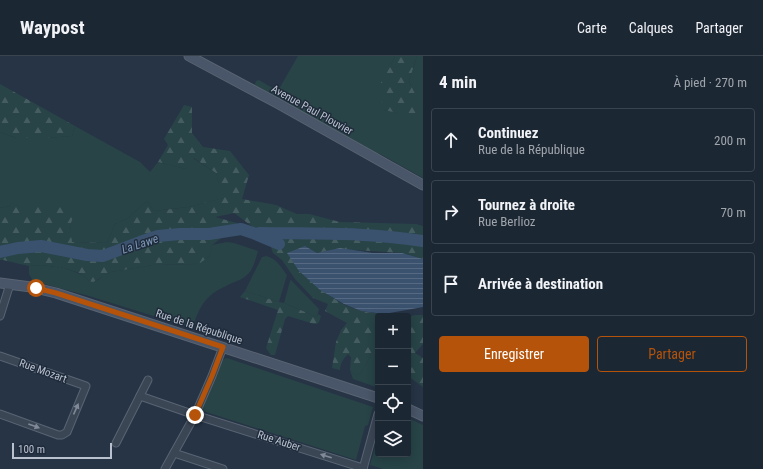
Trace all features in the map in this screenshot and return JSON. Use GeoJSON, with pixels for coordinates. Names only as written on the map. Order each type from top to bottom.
{"type":"FeatureCollection","features":[{"type":"Feature","properties":{"kind":"main road","name":"Avenue Paul Plouvier"},"geometry":{"type":"LineString","coordinates":[[189,56],[277,103],[423,185]]}},
{"type":"Feature","properties":{"kind":"main road","name":"Rue de la République"},"geometry":{"type":"LineString","coordinates":[[0,283],[31,287],[56,293],[375,397]]}},
{"type":"Feature","properties":{"kind":"main road"},"geometry":{"type":"LineString","coordinates":[[411,410],[423,416]]}},
{"type":"Feature","properties":{"kind":"street"},"geometry":{"type":"LineString","coordinates":[[0,316],[10,284]]}},
{"type":"Feature","properties":{"kind":"street"},"geometry":{"type":"LineString","coordinates":[[165,469],[195,415],[223,347]]}},
{"type":"Feature","properties":{"kind":"street","name":"Rue Mozart"},"geometry":{"type":"LineString","coordinates":[[0,356],[86,386],[66,432],[62,435],[58,435],[0,414]]}},
{"type":"Feature","properties":{"kind":"street"},"geometry":{"type":"LineString","coordinates":[[116,443],[148,380]]}},
{"type":"Feature","properties":{"kind":"street","name":"Rue Auber"},"geometry":{"type":"LineString","coordinates":[[140,396],[363,468]]}},
{"type":"Feature","properties":{"kind":"street"},"geometry":{"type":"LineString","coordinates":[[363,468],[376,421]]}},
{"type":"Feature","properties":{"kind":"street"},"geometry":{"type":"LineString","coordinates":[[174,453],[224,469]]}},
{"type":"Feature","properties":{"kind":"green space"},"geometry":{"type":"Polygon","coordinates":[[[298,56],[395,56],[391,65],[384,110],[404,114],[414,92],[409,81],[417,56],[423,56],[423,178],[382,155],[370,151],[254,86],[256,81],[259,80],[276,90],[279,89],[298,56]]]}},
{"type":"Feature","properties":{"kind":"green space"},"geometry":{"type":"Polygon","coordinates":[[[395,56],[417,56],[409,81],[422,109],[420,118],[384,110],[378,88],[395,56]]]}},
{"type":"Feature","properties":{"kind":"green space"},"geometry":{"type":"Polygon","coordinates":[[[0,84],[75,126],[72,136],[16,138],[0,132],[0,84]]]}},
{"type":"Feature","properties":{"kind":"green space"},"geometry":{"type":"Polygon","coordinates":[[[184,105],[192,107],[192,133],[203,147],[230,151],[249,175],[242,199],[276,205],[297,214],[309,214],[340,222],[416,224],[423,226],[423,259],[402,253],[338,249],[317,253],[305,246],[299,271],[329,295],[345,305],[353,309],[375,313],[375,351],[373,351],[361,373],[355,375],[350,370],[351,357],[348,354],[342,362],[340,370],[332,368],[336,342],[341,330],[347,323],[325,311],[328,304],[313,298],[295,279],[282,260],[273,253],[268,238],[234,213],[215,217],[237,223],[237,234],[228,233],[212,245],[210,255],[200,263],[153,265],[111,272],[93,282],[89,281],[79,273],[64,268],[42,265],[29,266],[0,260],[0,208],[56,203],[73,218],[70,225],[72,242],[107,243],[115,224],[127,219],[147,201],[154,211],[189,207],[223,198],[216,173],[194,158],[186,169],[158,162],[168,145],[164,139],[184,105]]]}},
{"type":"Feature","properties":{"kind":"green space"},"geometry":{"type":"Polygon","coordinates":[[[75,126],[140,162],[150,172],[158,162],[186,169],[193,158],[216,173],[224,198],[189,207],[154,211],[147,201],[127,219],[115,224],[107,243],[71,242],[70,225],[11,206],[0,208],[0,132],[16,138],[72,136],[75,126]]]}},
{"type":"Feature","properties":{"kind":"green space"},"geometry":{"type":"Polygon","coordinates":[[[227,242],[258,251],[253,267],[246,276],[219,290],[208,298],[200,308],[192,328],[89,296],[33,281],[29,274],[29,266],[42,265],[64,268],[83,275],[89,281],[98,280],[111,272],[153,265],[195,264],[210,255],[212,245],[227,242]]]}},
{"type":"Feature","properties":{"kind":"green space"},"geometry":{"type":"Polygon","coordinates":[[[266,256],[275,261],[287,275],[279,302],[245,291],[262,257],[266,256]]]}},
{"type":"Feature","properties":{"kind":"green space"},"geometry":{"type":"Polygon","coordinates":[[[291,280],[319,309],[317,317],[284,303],[291,280]]]}},
{"type":"Feature","properties":{"kind":"green space"},"geometry":{"type":"Polygon","coordinates":[[[245,291],[284,303],[317,317],[318,314],[321,316],[319,322],[314,324],[288,316],[285,319],[275,355],[271,355],[266,348],[278,310],[240,297],[245,291]]]}},
{"type":"Feature","properties":{"kind":"green space"},"geometry":{"type":"Polygon","coordinates":[[[423,315],[423,344],[415,353],[423,358],[423,387],[411,378],[411,316],[423,315]]]}},
{"type":"Feature","properties":{"kind":"green space"},"geometry":{"type":"Polygon","coordinates":[[[373,351],[375,351],[375,387],[353,379],[350,370],[355,375],[361,373],[373,351]]]}},
{"type":"Feature","properties":{"kind":"green space"},"geometry":{"type":"Polygon","coordinates":[[[227,358],[373,407],[368,425],[365,426],[356,460],[203,411],[202,409],[222,361],[227,358]]]}},
{"type":"Feature","properties":{"kind":"green space"},"geometry":{"type":"Polygon","coordinates":[[[411,419],[423,425],[423,469],[383,469],[370,465],[375,447],[375,457],[411,457],[411,419]]]}},
{"type":"Feature","properties":{"kind":"water"},"geometry":{"type":"Polygon","coordinates":[[[305,246],[317,253],[340,248],[373,253],[402,253],[423,259],[423,307],[390,313],[361,311],[344,304],[320,290],[299,271],[287,253],[305,246]]]}},
{"type":"Feature","properties":{"kind":"waterway","name":"La Lawe"},"geometry":{"type":"LineString","coordinates":[[0,252],[18,248],[41,246],[87,255],[103,256],[158,236],[209,234],[241,229],[279,244]]}},
{"type":"Feature","properties":{"kind":"waterway"},"geometry":{"type":"LineString","coordinates":[[259,233],[362,235],[423,241]]}},
{"type":"Feature","properties":{"kind":"route"},"geometry":{"type":"LineString","coordinates":[[36,288],[56,293],[223,347],[195,415]]}}]}
